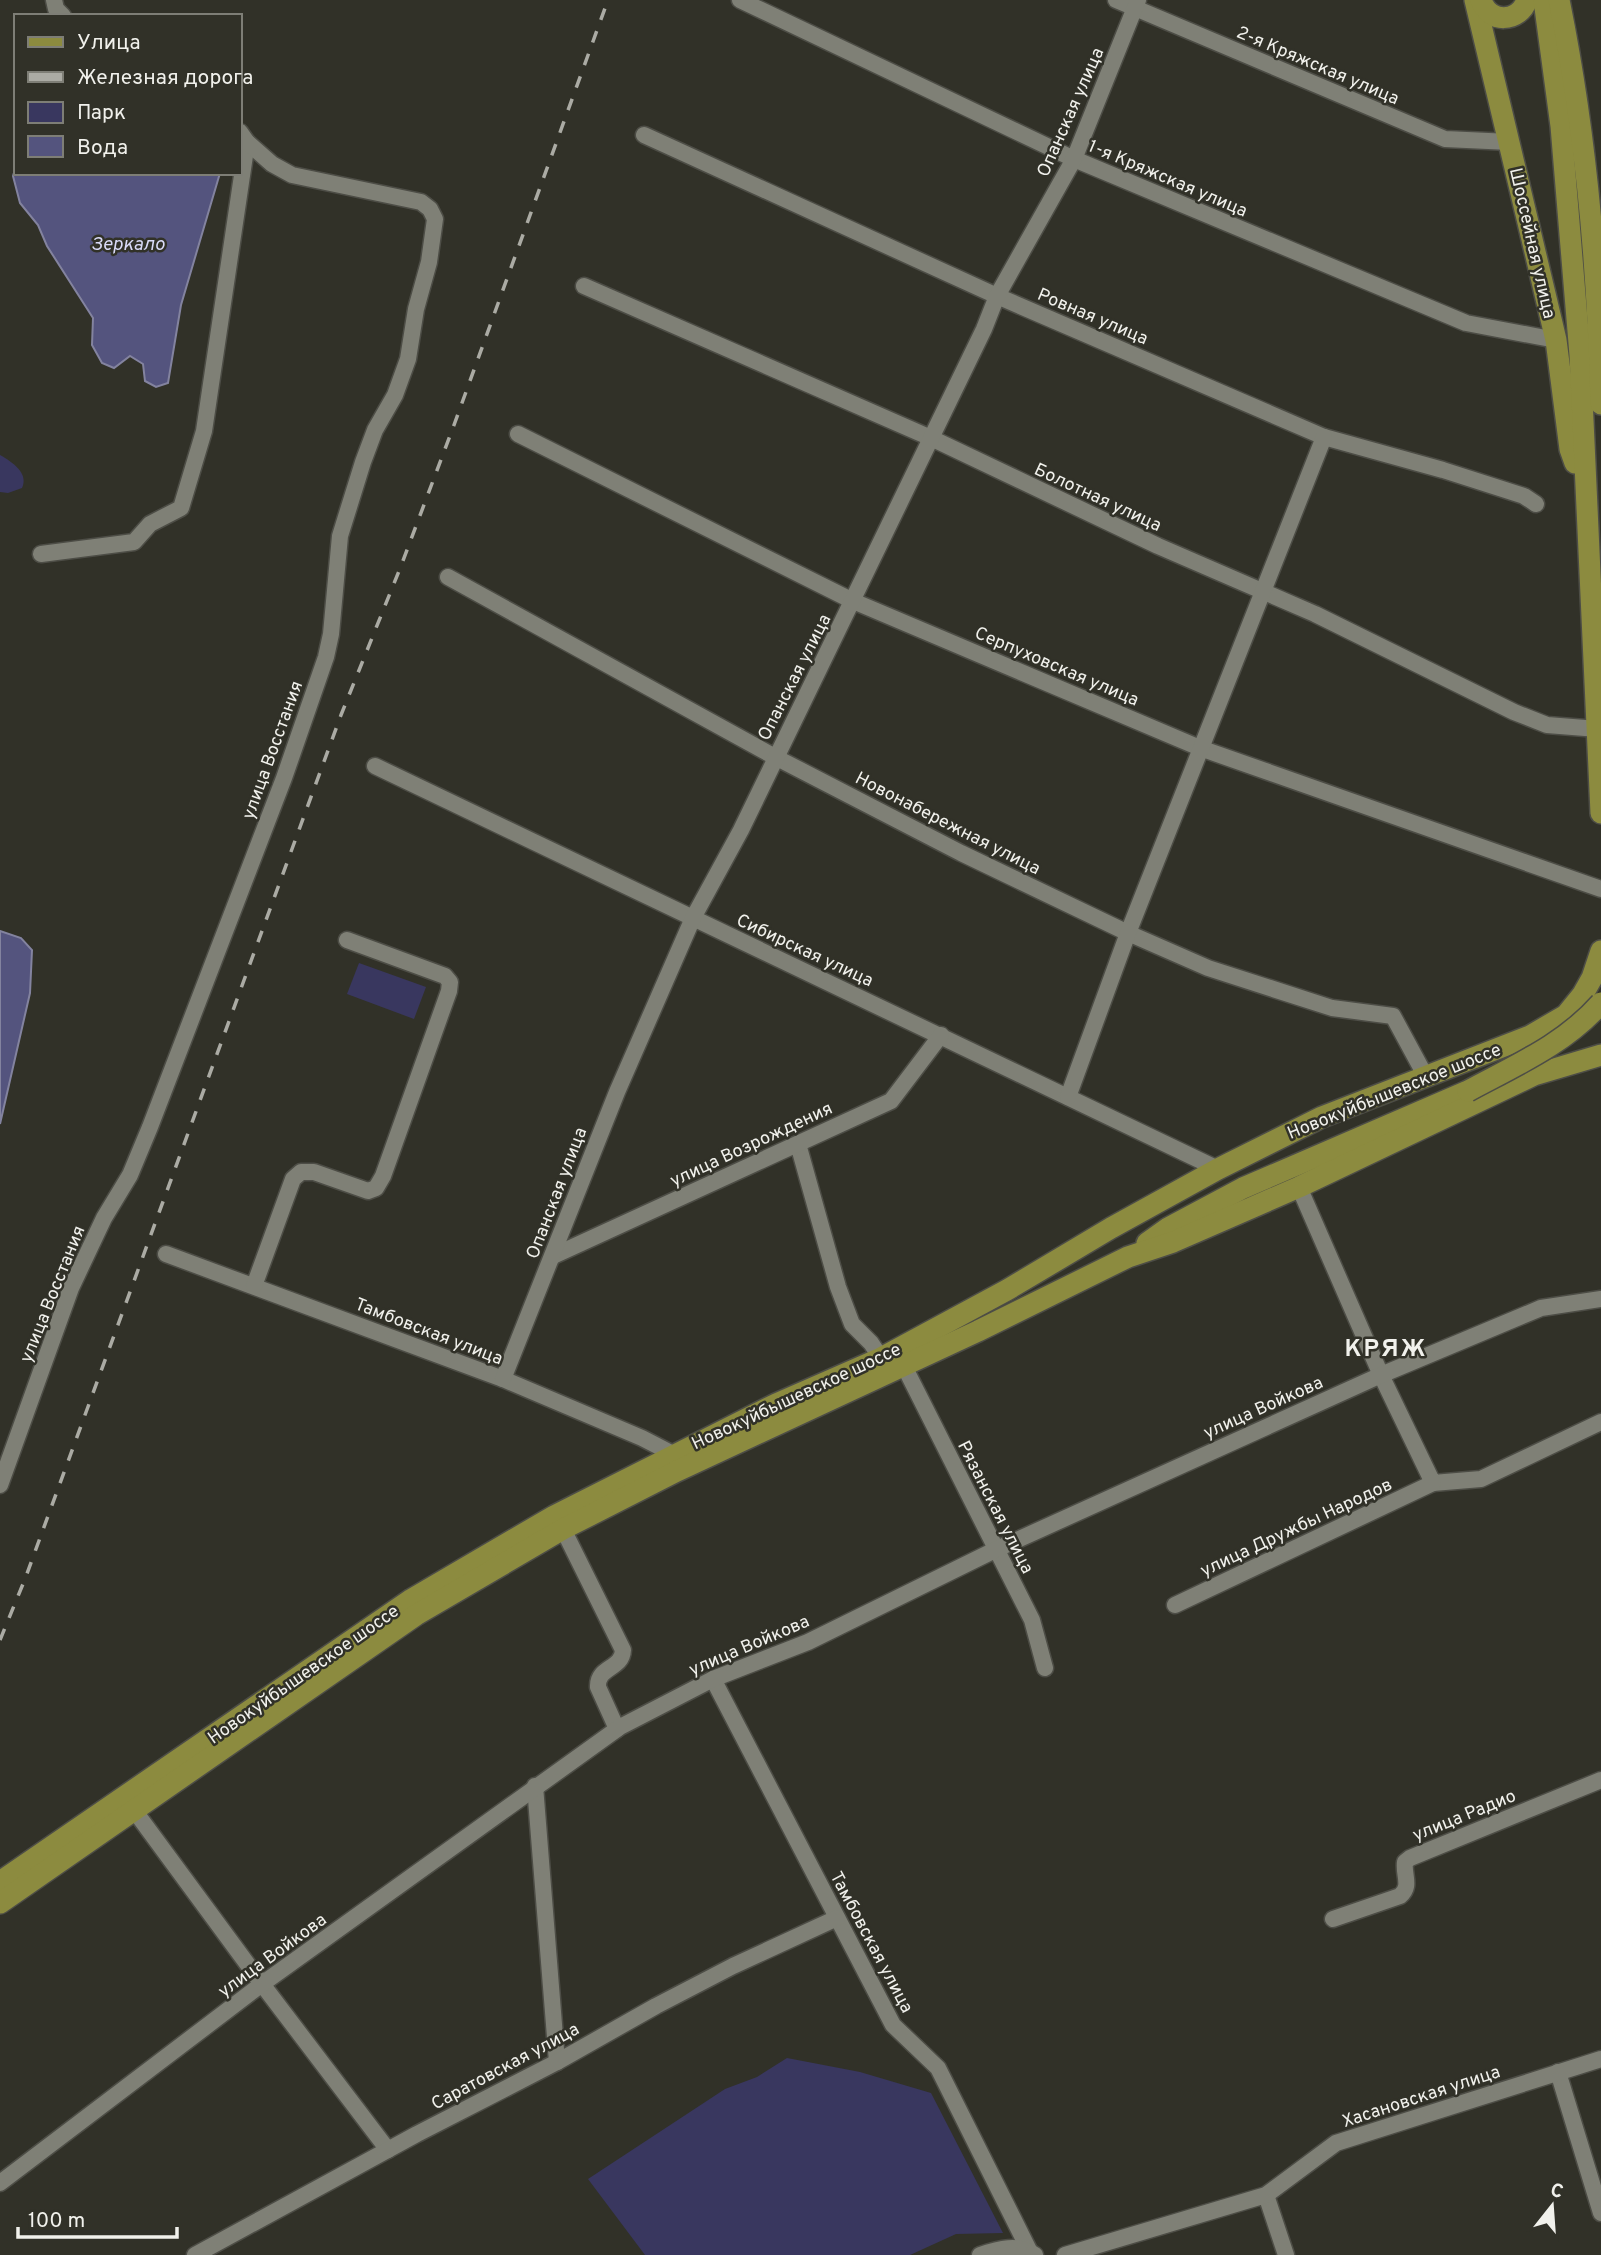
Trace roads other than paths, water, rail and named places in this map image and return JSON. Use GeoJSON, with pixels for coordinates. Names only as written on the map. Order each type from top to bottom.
{"type":"FeatureCollection","features":[{"type":"Feature","properties":{"kind":"main road","name":"Шоссейная улица"},"geometry":{"type":"LineString","coordinates":[[1475,0],[1556,340],[1570,449],[1585,487]]}},
{"type":"Feature","properties":{"kind":"main road"},"geometry":{"type":"LineString","coordinates":[[1481,0],[1488,12],[1505,18],[1518,14],[1527,0]]}},
{"type":"Feature","properties":{"kind":"main road","name":"Шоссейная улица"},"geometry":{"type":"LineString","coordinates":[[1544,0],[1561,126],[1580,355],[1601,813]]}},
{"type":"Feature","properties":{"kind":"main road"},"geometry":{"type":"LineString","coordinates":[[1559,0],[1571,57],[1594,256],[1601,404]]}},
{"type":"Feature","properties":{"kind":"main road","name":"Новокуйбышевское шоссе"},"geometry":{"type":"LineString","coordinates":[[0,1882],[412,1599],[554,1516],[776,1404],[881,1358],[1007,1290],[1218,1169],[1322,1117],[1530,1036],[1566,1015],[1592,978],[1601,951]]}},
{"type":"Feature","properties":{"kind":"main road","name":"Новокуйбышевское шоссе"},"geometry":{"type":"LineString","coordinates":[[1128,1257],[1168,1228],[1243,1188],[1468,1091],[1554,1044],[1585,1021],[1601,1003]]}},
{"type":"Feature","properties":{"kind":"main road"},"geometry":{"type":"LineString","coordinates":[[1566,1015],[1601,1022]]}},
{"type":"Feature","properties":{"kind":"main road"},"geometry":{"type":"LineString","coordinates":[[1530,1036],[1543,1048],[1545,1064],[1542,1073]]}},
{"type":"Feature","properties":{"kind":"main road","name":"Новокуйбышевское шоссе"},"geometry":{"type":"LineString","coordinates":[[0,1903],[416,1615],[564,1529],[677,1471],[905,1366],[1128,1257],[1173,1242],[1299,1186],[1542,1073],[1596,1060]]}},
{"type":"Feature","properties":{"kind":"street","name":"1-я Кряжская улица"},"geometry":{"type":"LineString","coordinates":[[740,0],[1074,159],[1466,323],[1556,340]]}},
{"type":"Feature","properties":{"kind":"street","name":"2-я Кряжская улица"},"geometry":{"type":"LineString","coordinates":[[1116,0],[1136,4],[1445,139],[1510,142]]}},
{"type":"Feature","properties":{"kind":"street","name":"Опанская улица"},"geometry":{"type":"LineString","coordinates":[[503,1379],[617,1092],[693,918],[741,830],[853,601],[984,329],[997,296],[1074,159],[1136,4]]}},
{"type":"Feature","properties":{"kind":"street","name":"Ровная улица"},"geometry":{"type":"LineString","coordinates":[[644,135],[997,296],[1324,437],[1454,473],[1524,496],[1536,504]]}},
{"type":"Feature","properties":{"kind":"street","name":"улица Восстания"},"geometry":{"type":"LineString","coordinates":[[0,1485],[71,1288],[104,1218],[130,1175],[150,1127],[313,697],[331,635],[340,536],[371,441],[395,396],[408,359],[416,310],[429,262],[435,219],[430,209],[421,202],[292,175],[272,164],[244,137]]}},
{"type":"Feature","properties":{"kind":"street"},"geometry":{"type":"LineString","coordinates":[[41,554],[134,542],[150,524],[181,508],[204,431],[239,175]]}},
{"type":"Feature","properties":{"kind":"street","name":"Болотная улица"},"geometry":{"type":"LineString","coordinates":[[584,286],[931,438],[1158,547],[1315,614],[1514,712],[1547,725],[1598,729]]}},
{"type":"Feature","properties":{"kind":"street","name":"Серпуховская улица"},"geometry":{"type":"LineString","coordinates":[[517,434],[853,601],[1200,748],[1601,889]]}},
{"type":"Feature","properties":{"kind":"street"},"geometry":{"type":"LineString","coordinates":[[1068,1097],[1128,933],[1324,437]]}},
{"type":"Feature","properties":{"kind":"street","name":"Новонабережная улица"},"geometry":{"type":"LineString","coordinates":[[448,577],[775,757],[961,853],[1128,933],[1208,968],[1332,1008],[1393,1016],[1426,1077]]}},
{"type":"Feature","properties":{"kind":"street","name":"Сибирская улица"},"geometry":{"type":"LineString","coordinates":[[375,766],[1218,1169]]}},
{"type":"Feature","properties":{"kind":"street"},"geometry":{"type":"LineString","coordinates":[[254,1286],[293,1179],[301,1172],[314,1172],[368,1191],[376,1188],[383,1177],[449,991],[450,982],[445,976],[347,940]]}},
{"type":"Feature","properties":{"kind":"street","name":"улица Возрождения"},"geometry":{"type":"LineString","coordinates":[[553,1256],[891,1101],[941,1035]]}},
{"type":"Feature","properties":{"kind":"street"},"geometry":{"type":"LineString","coordinates":[[798,1144],[838,1287],[852,1325],[871,1343],[881,1358]]}},
{"type":"Feature","properties":{"kind":"street"},"geometry":{"type":"LineString","coordinates":[[1299,1186],[1381,1375],[1433,1483]]}},
{"type":"Feature","properties":{"kind":"street","name":"Тамбовская улица"},"geometry":{"type":"LineString","coordinates":[[166,1254],[503,1379],[642,1438],[673,1454]]}},
{"type":"Feature","properties":{"kind":"street","name":"улица Войкова"},"geometry":{"type":"LineString","coordinates":[[0,2183],[262,1984],[617,1729],[713,1679],[808,1642],[995,1550],[1381,1375],[1535,1310],[1601,1299]]}},
{"type":"Feature","properties":{"kind":"street","name":"Рязанская улица"},"geometry":{"type":"LineString","coordinates":[[905,1366],[1032,1620],[1045,1668]]}},
{"type":"Feature","properties":{"kind":"street","name":"улица Дружбы Народов"},"geometry":{"type":"LineString","coordinates":[[1175,1605],[1433,1483],[1481,1479],[1601,1422]]}},
{"type":"Feature","properties":{"kind":"street"},"geometry":{"type":"LineString","coordinates":[[564,1529],[622,1645],[622,1659],[602,1672],[597,1680],[617,1729]]}},
{"type":"Feature","properties":{"kind":"street","name":"Тамбовская улица"},"geometry":{"type":"LineString","coordinates":[[713,1679],[893,2025],[938,2068],[1032,2253]]}},
{"type":"Feature","properties":{"kind":"street","name":"улица Радио"},"geometry":{"type":"LineString","coordinates":[[1333,1919],[1400,1896],[1408,1884],[1404,1868],[1405,1862],[1410,1858],[1601,1780]]}},
{"type":"Feature","properties":{"kind":"street"},"geometry":{"type":"LineString","coordinates":[[535,1786],[558,2062]]}},
{"type":"Feature","properties":{"kind":"street"},"geometry":{"type":"LineString","coordinates":[[134,1810],[388,2150]]}},
{"type":"Feature","properties":{"kind":"street","name":"Саратовская улица"},"geometry":{"type":"LineString","coordinates":[[195,2255],[722,1972],[837,1918]]}},
{"type":"Feature","properties":{"kind":"street","name":"Хасановская улица"},"geometry":{"type":"LineString","coordinates":[[1065,2255],[1266,2195],[1336,2143],[1601,2059]]}},
{"type":"Feature","properties":{"kind":"street"},"geometry":{"type":"LineString","coordinates":[[1558,2072],[1601,2213]]}},
{"type":"Feature","properties":{"kind":"street"},"geometry":{"type":"LineString","coordinates":[[1266,2195],[1286,2255]]}},
{"type":"Feature","properties":{"kind":"street"},"geometry":{"type":"LineString","coordinates":[[980,2255],[1004,2248],[1032,2253]]}},
{"type":"Feature","properties":{"kind":"water","name":"Зеркало"},"geometry":{"type":"Polygon","coordinates":[[[14,173],[14,175],[219,175],[181,305],[168,383],[156,387],[145,381],[143,364],[130,356],[114,368],[102,363],[92,345],[93,318],[47,246],[38,225],[20,203],[13,176],[14,173]]]}},
{"type":"Feature","properties":{"kind":"water"},"geometry":{"type":"Polygon","coordinates":[[[0,931],[21,938],[32,950],[30,993],[0,1124],[0,931]]]}},
{"type":"Feature","properties":{"kind":"railway"},"geometry":{"type":"LineString","coordinates":[[0,1640],[25,1579],[341,715],[454,425],[608,0]]}},
{"type":"Feature","properties":{"kind":"district","name":"КРЯЖ"},"geometry":{"type":"Point","coordinates":[1386,1348]}}]}
